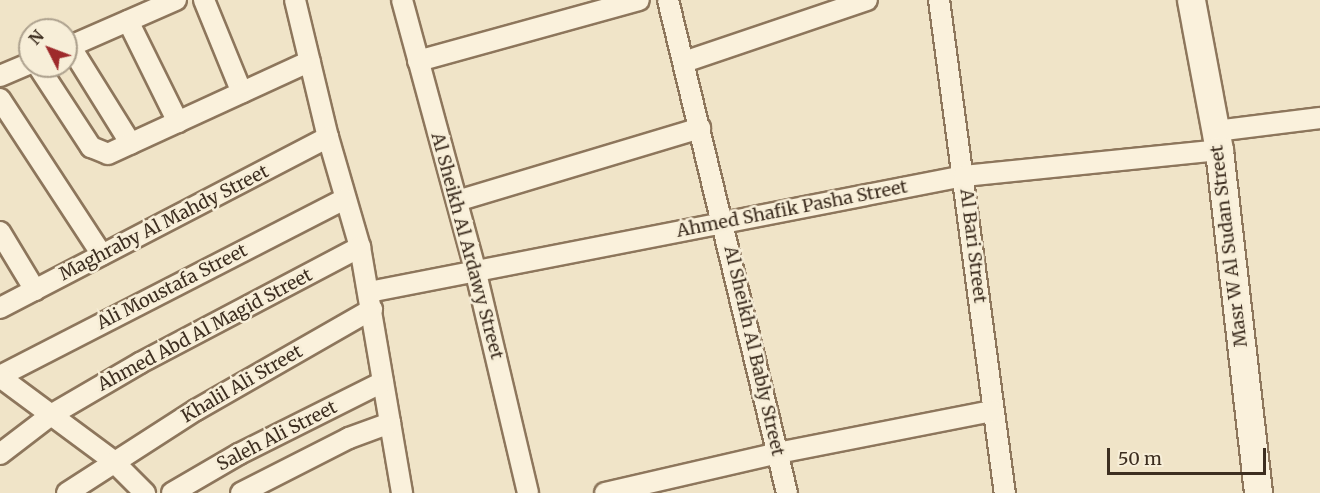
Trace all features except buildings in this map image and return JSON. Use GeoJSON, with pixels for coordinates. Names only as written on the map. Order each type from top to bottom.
{"type":"FeatureCollection","features":[{"type":"Feature","properties":{"kind":"main road","name":"Masr W Al Sudan Street"},"geometry":{"type":"LineString","coordinates":[[1191,0],[1217,140],[1258,493]]}},
{"type":"Feature","properties":{"kind":"street"},"geometry":{"type":"LineString","coordinates":[[78,43],[176,0]]}},
{"type":"Feature","properties":{"kind":"street"},"geometry":{"type":"LineString","coordinates":[[204,0],[242,93]]}},
{"type":"Feature","properties":{"kind":"street"},"geometry":{"type":"LineString","coordinates":[[295,0],[344,199],[360,247],[402,493]]}},
{"type":"Feature","properties":{"kind":"street","name":"Al Sheikh Al Ardawy Street"},"geometry":{"type":"LineString","coordinates":[[402,0],[476,273],[528,493]]}},
{"type":"Feature","properties":{"kind":"street"},"geometry":{"type":"LineString","coordinates":[[418,61],[639,0]]}},
{"type":"Feature","properties":{"kind":"street","name":"Al Sheikh Al Bably Street"},"geometry":{"type":"LineString","coordinates":[[668,0],[725,223],[787,493]]}},
{"type":"Feature","properties":{"kind":"street"},"geometry":{"type":"LineString","coordinates":[[684,62],[867,0]]}},
{"type":"Feature","properties":{"kind":"street","name":"Al Bari Street"},"geometry":{"type":"LineString","coordinates":[[939,0],[1005,493]]}},
{"type":"Feature","properties":{"kind":"street"},"geometry":{"type":"LineString","coordinates":[[128,21],[178,122]]}},
{"type":"Feature","properties":{"kind":"street"},"geometry":{"type":"LineString","coordinates":[[46,78],[91,147],[108,154],[310,61]]}},
{"type":"Feature","properties":{"kind":"street"},"geometry":{"type":"LineString","coordinates":[[78,62],[131,144]]}},
{"type":"Feature","properties":{"kind":"street"},"geometry":{"type":"LineString","coordinates":[[0,76],[18,68]]}},
{"type":"Feature","properties":{"kind":"street"},"geometry":{"type":"LineString","coordinates":[[0,99],[102,255]]}},
{"type":"Feature","properties":{"kind":"street","name":"Ahmed Shafik Pasha Street"},"geometry":{"type":"LineString","coordinates":[[371,301],[476,273],[964,176],[1217,140],[1320,118]]}},
{"type":"Feature","properties":{"kind":"street"},"geometry":{"type":"LineString","coordinates":[[457,201],[700,128]]}},
{"type":"Feature","properties":{"kind":"street","name":"Maghraby Al Mahdy Street"},"geometry":{"type":"LineString","coordinates":[[0,308],[328,137]]}},
{"type":"Feature","properties":{"kind":"street","name":"Ali Moustafa Street"},"geometry":{"type":"LineString","coordinates":[[0,376],[344,199]]}},
{"type":"Feature","properties":{"kind":"street"},"geometry":{"type":"LineString","coordinates":[[0,232],[35,290]]}},
{"type":"Feature","properties":{"kind":"street","name":"Ahmed Abd Al Magid Street"},"geometry":{"type":"LineString","coordinates":[[0,454],[51,415],[140,363],[360,247]]}},
{"type":"Feature","properties":{"kind":"street","name":"Khalil Ali Street"},"geometry":{"type":"LineString","coordinates":[[67,493],[112,460],[371,301]]}},
{"type":"Feature","properties":{"kind":"street"},"geometry":{"type":"LineString","coordinates":[[0,376],[112,460],[145,493]]}},
{"type":"Feature","properties":{"kind":"street","name":"Saleh Ali Street"},"geometry":{"type":"LineString","coordinates":[[172,493],[239,454],[383,382]]}},
{"type":"Feature","properties":{"kind":"street"},"geometry":{"type":"LineString","coordinates":[[605,493],[778,453],[993,411]]}},
{"type":"Feature","properties":{"kind":"street"},"geometry":{"type":"LineString","coordinates":[[253,490],[349,438],[390,423]]}}]}
